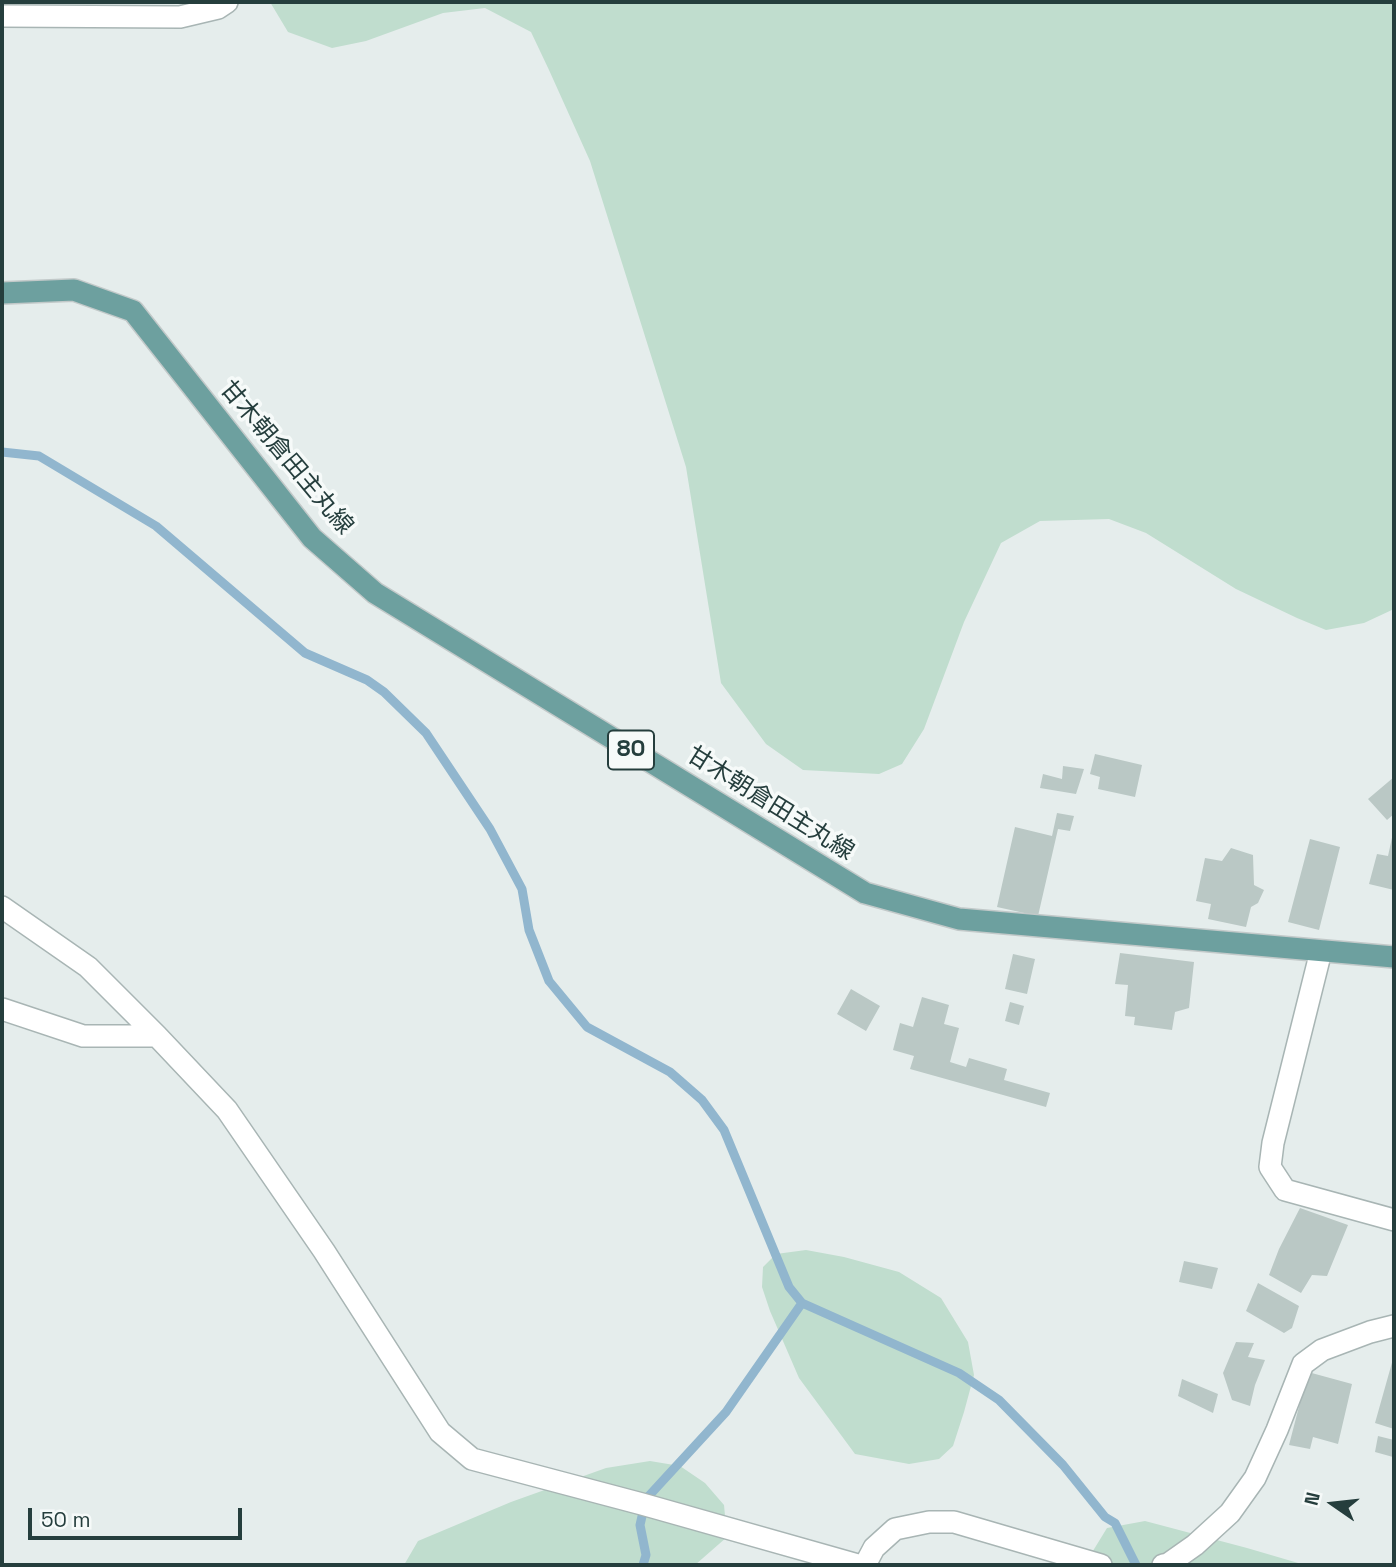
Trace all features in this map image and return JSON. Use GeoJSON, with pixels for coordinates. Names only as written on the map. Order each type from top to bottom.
{"type":"FeatureCollection","features":[{"type":"Feature","properties":{"kind":"main road","name":"甘木朝倉田主丸線"},"geometry":{"type":"LineString","coordinates":[[2,293],[74,290],[133,311],[312,538],[375,593],[865,893],[959,919],[1394,957]]}},
{"type":"Feature","properties":{"kind":"street"},"geometry":{"type":"LineString","coordinates":[[2,16],[180,17],[218,8],[227,2]]}},
{"type":"Feature","properties":{"kind":"street"},"geometry":{"type":"LineString","coordinates":[[2,907],[88,967],[227,1110],[324,1251],[440,1432],[472,1459],[858,1565]]}},
{"type":"Feature","properties":{"kind":"street"},"geometry":{"type":"LineString","coordinates":[[1321,951],[1269,1167],[1285,1190],[1394,1220]]}},
{"type":"Feature","properties":{"kind":"street"},"geometry":{"type":"LineString","coordinates":[[2,1009],[83,1036],[157,1036]]}},
{"type":"Feature","properties":{"kind":"street"},"geometry":{"type":"LineString","coordinates":[[1163,1565],[1195,1545],[1230,1513],[1255,1478],[1303,1364],[1322,1350],[1394,1326]]}},
{"type":"Feature","properties":{"kind":"street"},"geometry":{"type":"LineString","coordinates":[[865,1565],[874,1548],[895,1529],[929,1522],[954,1522],[1101,1565]]}},
{"type":"Feature","properties":{"kind":"green space"},"geometry":{"type":"Polygon","coordinates":[[[270,2],[1394,2],[1394,609],[1364,623],[1326,630],[1236,589],[1146,533],[1109,519],[1040,521],[1001,543],[964,622],[924,729],[902,764],[879,774],[803,770],[766,744],[721,683],[686,467],[590,161],[531,32],[485,8],[443,13],[366,41],[332,48],[288,32],[270,2]]]}},
{"type":"Feature","properties":{"kind":"green space"},"geometry":{"type":"Polygon","coordinates":[[[806,1250],[899,1272],[941,1298],[968,1342],[974,1375],[953,1446],[939,1459],[909,1464],[855,1454],[799,1378],[762,1287],[763,1267],[776,1254],[806,1250]]]}},
{"type":"Feature","properties":{"kind":"green space"},"geometry":{"type":"Polygon","coordinates":[[[650,1461],[680,1466],[705,1483],[724,1505],[727,1537],[695,1565],[404,1565],[418,1541],[511,1502],[606,1468],[650,1461]]]}},
{"type":"Feature","properties":{"kind":"green space"},"geometry":{"type":"Polygon","coordinates":[[[1145,1521],[1305,1565],[1089,1565],[1088,1559],[1107,1528],[1145,1521]]]}},
{"type":"Feature","properties":{"kind":"building"},"geometry":{"type":"Polygon","coordinates":[[[1095,754],[1142,765],[1135,797],[1098,789],[1100,777],[1090,774],[1095,754]]]}},
{"type":"Feature","properties":{"kind":"building"},"geometry":{"type":"Polygon","coordinates":[[[1063,766],[1084,769],[1076,794],[1040,788],[1043,774],[1062,779],[1063,766]]]}},
{"type":"Feature","properties":{"kind":"building"},"geometry":{"type":"Polygon","coordinates":[[[1394,777],[1394,814],[1387,820],[1368,799],[1394,777]]]}},
{"type":"Feature","properties":{"kind":"building"},"geometry":{"type":"Polygon","coordinates":[[[1057,813],[1074,816],[1070,831],[1058,829],[1038,916],[997,907],[1015,827],[1052,836],[1057,813]]]}},
{"type":"Feature","properties":{"kind":"building"},"geometry":{"type":"Polygon","coordinates":[[[1393,833],[1394,890],[1369,884],[1377,854],[1388,856],[1393,833]]]}},
{"type":"Feature","properties":{"kind":"building"},"geometry":{"type":"Polygon","coordinates":[[[1310,839],[1340,847],[1319,930],[1288,922],[1310,839]]]}},
{"type":"Feature","properties":{"kind":"building"},"geometry":{"type":"Polygon","coordinates":[[[1231,848],[1253,855],[1254,885],[1264,890],[1258,903],[1251,907],[1246,927],[1208,919],[1211,904],[1196,901],[1205,858],[1222,861],[1231,848]]]}},
{"type":"Feature","properties":{"kind":"building"},"geometry":{"type":"Polygon","coordinates":[[[1120,953],[1194,962],[1189,1008],[1175,1012],[1172,1030],[1134,1025],[1135,1017],[1125,1016],[1128,985],[1115,984],[1120,953]]]}},
{"type":"Feature","properties":{"kind":"building"},"geometry":{"type":"Polygon","coordinates":[[[1013,954],[1035,959],[1027,994],[1005,989],[1013,954]]]}},
{"type":"Feature","properties":{"kind":"building"},"geometry":{"type":"Polygon","coordinates":[[[851,989],[880,1006],[866,1031],[837,1014],[851,989]]]}},
{"type":"Feature","properties":{"kind":"building"},"geometry":{"type":"Polygon","coordinates":[[[922,997],[949,1005],[944,1024],[959,1028],[950,1062],[966,1067],[969,1058],[1007,1069],[1004,1080],[1050,1093],[1046,1107],[910,1069],[914,1056],[893,1050],[900,1023],[913,1027],[922,997]]]}},
{"type":"Feature","properties":{"kind":"building"},"geometry":{"type":"Polygon","coordinates":[[[1010,1002],[1024,1006],[1019,1025],[1005,1021],[1010,1002]]]}},
{"type":"Feature","properties":{"kind":"building"},"geometry":{"type":"Polygon","coordinates":[[[1300,1208],[1348,1225],[1327,1276],[1312,1275],[1301,1293],[1269,1275],[1300,1208]]]}},
{"type":"Feature","properties":{"kind":"building"},"geometry":{"type":"Polygon","coordinates":[[[1184,1261],[1218,1268],[1212,1289],[1179,1282],[1184,1261]]]}},
{"type":"Feature","properties":{"kind":"building"},"geometry":{"type":"Polygon","coordinates":[[[1258,1283],[1299,1306],[1292,1328],[1284,1333],[1246,1311],[1258,1283]]]}},
{"type":"Feature","properties":{"kind":"building"},"geometry":{"type":"Polygon","coordinates":[[[1236,1342],[1254,1343],[1248,1357],[1265,1360],[1250,1406],[1232,1400],[1223,1373],[1236,1342]]]}},
{"type":"Feature","properties":{"kind":"building"},"geometry":{"type":"Polygon","coordinates":[[[1394,1360],[1394,1429],[1375,1423],[1394,1360]]]}},
{"type":"Feature","properties":{"kind":"building"},"geometry":{"type":"Polygon","coordinates":[[[1308,1372],[1352,1384],[1338,1444],[1313,1437],[1310,1449],[1289,1445],[1308,1372]]]}},
{"type":"Feature","properties":{"kind":"building"},"geometry":{"type":"Polygon","coordinates":[[[1182,1379],[1218,1394],[1213,1413],[1178,1396],[1182,1379]]]}},
{"type":"Feature","properties":{"kind":"building"},"geometry":{"type":"Polygon","coordinates":[[[1378,1436],[1394,1440],[1393,1457],[1375,1452],[1378,1436]]]}},
{"type":"Feature","properties":{"kind":"waterway"},"geometry":{"type":"LineString","coordinates":[[2,452],[39,456],[156,526],[305,653],[367,680],[384,692],[426,733],[490,829],[522,889],[529,930],[549,981],[587,1027],[670,1072],[702,1100],[724,1130],[789,1287],[802,1303],[959,1373],[999,1400],[1063,1465],[1105,1517],[1115,1523],[1136,1565]]}},
{"type":"Feature","properties":{"kind":"waterway"},"geometry":{"type":"LineString","coordinates":[[643,1565],[646,1555],[640,1525],[646,1499],[726,1412],[802,1303]]}}]}
